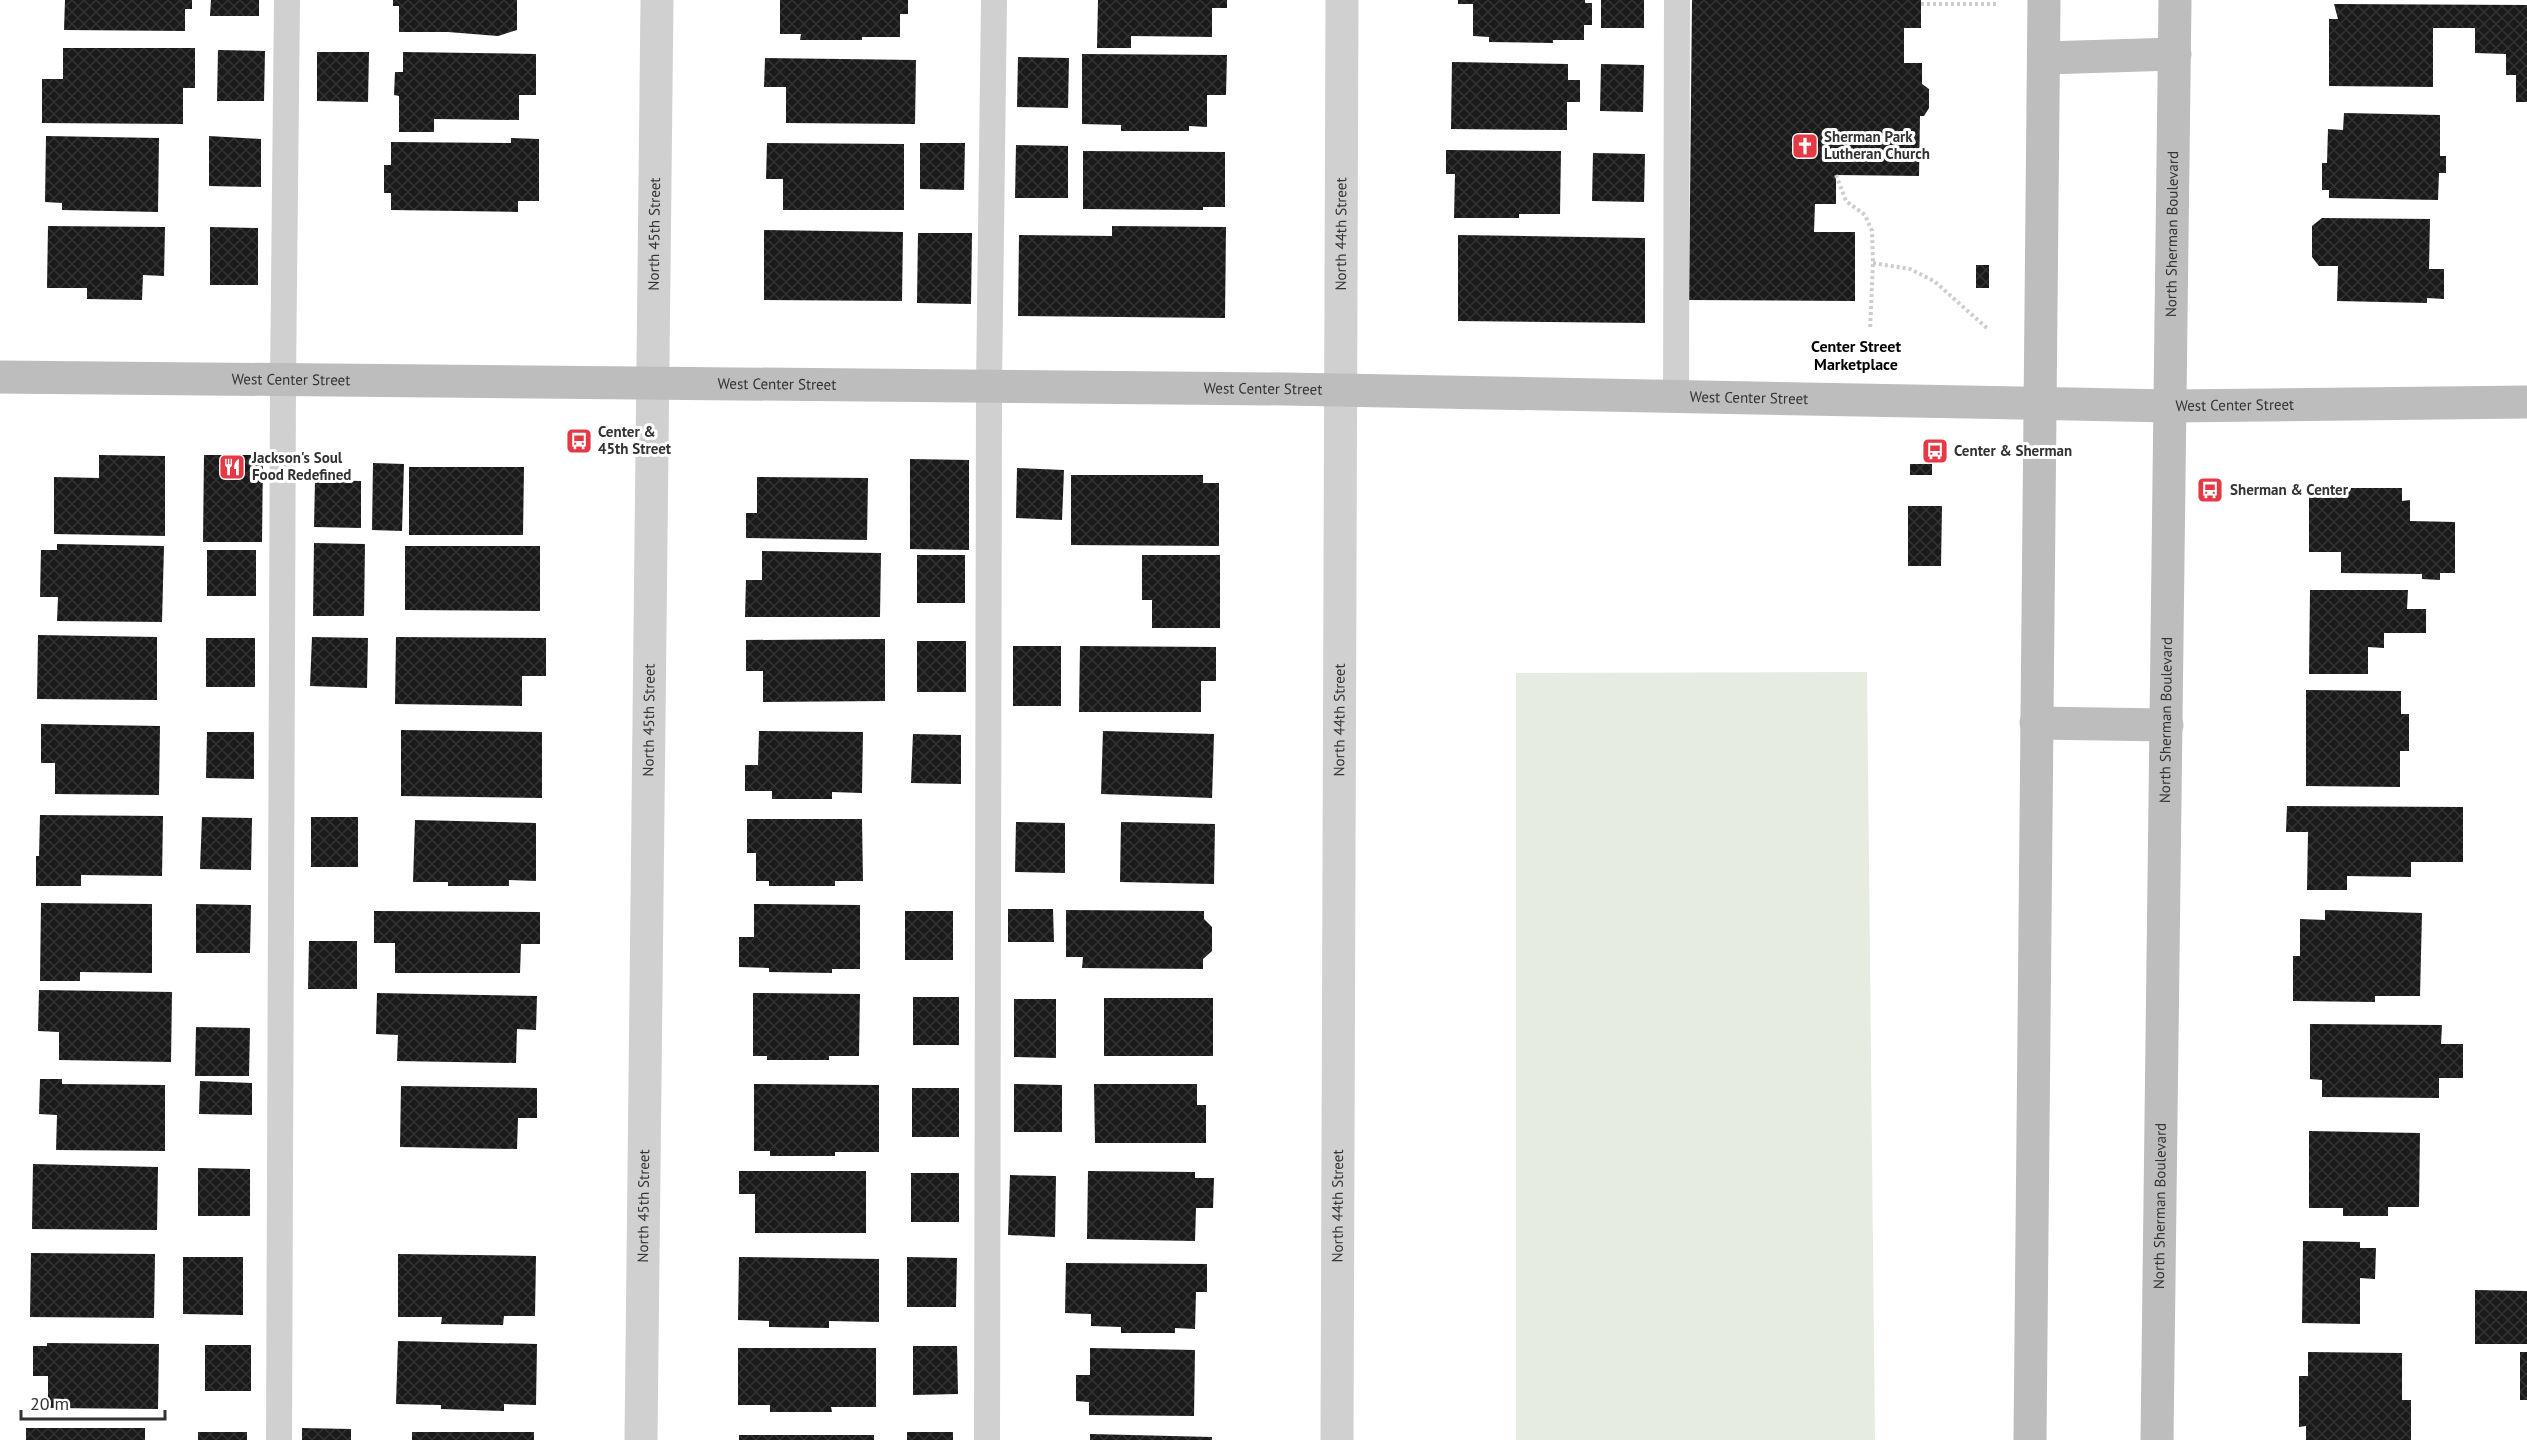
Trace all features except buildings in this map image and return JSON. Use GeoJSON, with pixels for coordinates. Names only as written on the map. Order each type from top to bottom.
{"type":"FeatureCollection","features":[{"type":"Feature","properties":{"kind":"main road"},"geometry":{"type":"LineString","coordinates":[[2030,1440],[2044,0]]}},
{"type":"Feature","properties":{"kind":"main road","name":"North Sherman Boulevard"},"geometry":{"type":"LineString","coordinates":[[2157,1440],[2175,0]]}},
{"type":"Feature","properties":{"kind":"main road"},"geometry":{"type":"LineString","coordinates":[[2044,58],[2175,54]]}},
{"type":"Feature","properties":{"kind":"main road","name":"West Center Street"},"geometry":{"type":"LineString","coordinates":[[0,377],[1340,390],[2171,406],[2527,402]]}},
{"type":"Feature","properties":{"kind":"main road"},"geometry":{"type":"LineString","coordinates":[[2036,723],[2166,725]]}},
{"type":"Feature","properties":{"kind":"street","name":"North 45th Street"},"geometry":{"type":"LineString","coordinates":[[641,1440],[657,0]]}},
{"type":"Feature","properties":{"kind":"street","name":"North 44th Street"},"geometry":{"type":"LineString","coordinates":[[1337,1440],[1342,0]]}},
{"type":"Feature","properties":{"kind":"lane"},"geometry":{"type":"LineString","coordinates":[[279,1440],[283,380],[287,0]]}},
{"type":"Feature","properties":{"kind":"lane"},"geometry":{"type":"LineString","coordinates":[[987,1440],[989,387],[994,0]]}},
{"type":"Feature","properties":{"kind":"lane"},"geometry":{"type":"LineString","coordinates":[[1676,396],[1677,0]]}},
{"type":"Feature","properties":{"kind":"path"},"geometry":{"type":"LineString","coordinates":[[1921,4],[1941,2],[1999,4]]}},
{"type":"Feature","properties":{"kind":"path"},"geometry":{"type":"LineString","coordinates":[[1836,175],[1846,201],[1865,215],[1872,231],[1870,330]]}},
{"type":"Feature","properties":{"kind":"path"},"geometry":{"type":"LineString","coordinates":[[1873,263],[1910,269],[1934,281],[1989,330]]}},
{"type":"Feature","properties":{"kind":"shaded area"},"geometry":{"type":"Polygon","coordinates":[[[1867,672],[1875,1440],[1516,1440],[1516,673],[1867,672]]]}},
{"type":"Feature","properties":{"kind":"place","name":"Sherman Park Lutheran Church"},"geometry":{"type":"Point","coordinates":[1805,146]}},
{"type":"Feature","properties":{"kind":"place","name":"Center & 45th Street"},"geometry":{"type":"Point","coordinates":[579,441]}},
{"type":"Feature","properties":{"kind":"place","name":"Center & Sherman"},"geometry":{"type":"Point","coordinates":[1935,451]}},
{"type":"Feature","properties":{"kind":"place","name":"Jackson's Soul Food Redefined"},"geometry":{"type":"Point","coordinates":[232,467]}},
{"type":"Feature","properties":{"kind":"place","name":"Sherman & Center"},"geometry":{"type":"Point","coordinates":[2210,490]}},
{"type":"Feature","properties":{"kind":"district","name":"Center Street Marketplace"},"geometry":{"type":"Point","coordinates":[1856,355]}}]}
